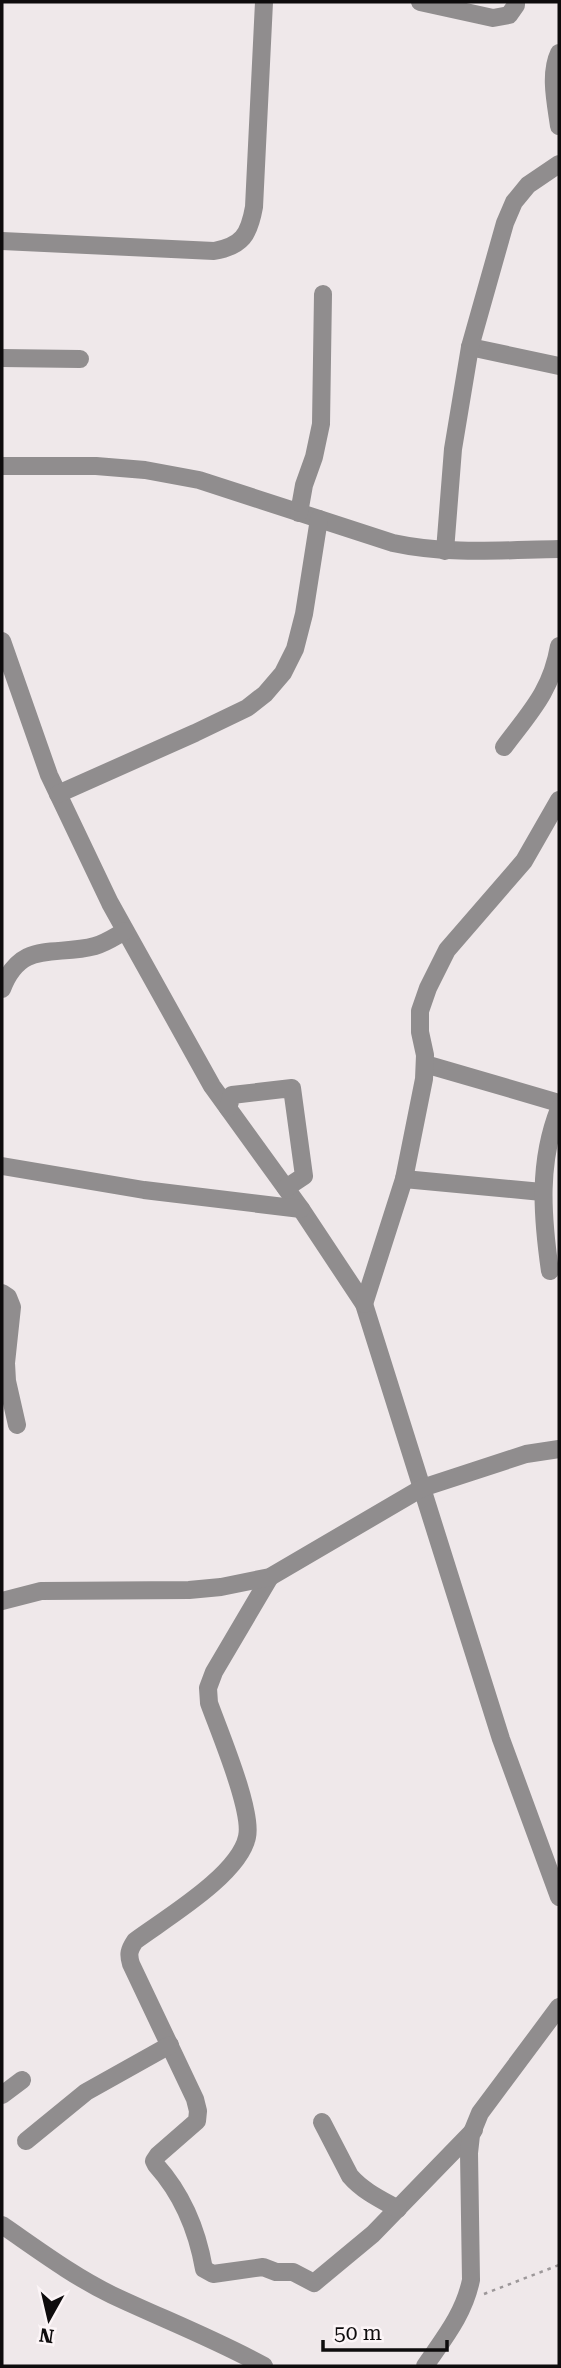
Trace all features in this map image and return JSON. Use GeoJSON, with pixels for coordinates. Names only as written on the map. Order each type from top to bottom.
{"type":"FeatureCollection","features":[{"type":"Feature","properties":{"kind":"street"},"geometry":{"type":"LineString","coordinates":[[2,242],[214,251],[230,248],[244,238],[254,207],[264,2]]}},
{"type":"Feature","properties":{"kind":"street"},"geometry":{"type":"LineString","coordinates":[[420,2],[493,18],[509,15],[516,2]]}},
{"type":"Feature","properties":{"kind":"street"},"geometry":{"type":"LineString","coordinates":[[559,52],[555,75],[559,126]]}},
{"type":"Feature","properties":{"kind":"street"},"geometry":{"type":"LineString","coordinates":[[445,551],[453,449],[470,347],[505,223],[514,202],[528,186],[559,164]]}},
{"type":"Feature","properties":{"kind":"street"},"geometry":{"type":"LineString","coordinates":[[299,513],[321,424],[323,294]]}},
{"type":"Feature","properties":{"kind":"street"},"geometry":{"type":"LineString","coordinates":[[470,347],[559,366]]}},
{"type":"Feature","properties":{"kind":"street"},"geometry":{"type":"LineString","coordinates":[[2,358],[80,359]]}},
{"type":"Feature","properties":{"kind":"street"},"geometry":{"type":"LineString","coordinates":[[2,466],[96,466],[145,470],[199,480],[393,543],[420,549],[559,549]]}},
{"type":"Feature","properties":{"kind":"street"},"geometry":{"type":"LineString","coordinates":[[58,794],[247,708],[265,694],[282,673],[295,649],[304,614],[319,519]]}},
{"type":"Feature","properties":{"kind":"street"},"geometry":{"type":"LineString","coordinates":[[2,641],[49,775],[110,903],[212,1086],[301,1209],[364,1304],[505,1752],[559,1897]]}},
{"type":"Feature","properties":{"kind":"street"},"geometry":{"type":"LineString","coordinates":[[504,747],[551,680],[559,646]]}},
{"type":"Feature","properties":{"kind":"street"},"geometry":{"type":"LineString","coordinates":[[364,1304],[404,1180],[424,1079],[420,1011],[436,969],[447,950],[524,861],[559,800]]}},
{"type":"Feature","properties":{"kind":"street"},"geometry":{"type":"LineString","coordinates":[[2,989],[14,967],[23,958],[34,953],[94,946],[125,930]]}},
{"type":"Feature","properties":{"kind":"street"},"geometry":{"type":"LineString","coordinates":[[425,1064],[559,1106],[547,1143],[542,1192],[551,1271]]}},
{"type":"Feature","properties":{"kind":"street"},"geometry":{"type":"LineString","coordinates":[[228,1108],[232,1095],[292,1088],[304,1176],[286,1188]]}},
{"type":"Feature","properties":{"kind":"street"},"geometry":{"type":"LineString","coordinates":[[2,1167],[133,1188],[301,1209]]}},
{"type":"Feature","properties":{"kind":"street"},"geometry":{"type":"LineString","coordinates":[[404,1180],[542,1192]]}},
{"type":"Feature","properties":{"kind":"street"},"geometry":{"type":"LineString","coordinates":[[2,1293],[8,1297],[12,1307],[6,1363],[7,1381],[17,1425]]}},
{"type":"Feature","properties":{"kind":"street"},"geometry":{"type":"LineString","coordinates":[[2,1601],[41,1591],[189,1590],[221,1587],[270,1577],[422,1488],[526,1454],[559,1449]]}},
{"type":"Feature","properties":{"kind":"street"},"geometry":{"type":"LineString","coordinates":[[270,1577],[225,1652],[208,1688],[209,1703],[247,1812],[248,1835],[240,1855],[225,1874],[135,1941],[128,1955],[195,2099],[198,2111],[197,2121],[158,2155],[155,2161],[191,2218],[197,2233],[204,2269],[213,2274],[263,2267],[276,2272],[293,2272],[314,2283],[359,2247],[474,2130]]}},
{"type":"Feature","properties":{"kind":"street"},"geometry":{"type":"LineString","coordinates":[[425,2366],[467,2300],[471,2280],[469,2153],[480,2113],[559,2007]]}},
{"type":"Feature","properties":{"kind":"street"},"geometry":{"type":"LineString","coordinates":[[26,2141],[86,2092],[170,2045]]}},
{"type":"Feature","properties":{"kind":"street"},"geometry":{"type":"LineString","coordinates":[[2,2095],[22,2080]]}},
{"type":"Feature","properties":{"kind":"street"},"geometry":{"type":"LineString","coordinates":[[323,2122],[356,2183],[363,2190],[398,2208]]}},
{"type":"Feature","properties":{"kind":"street"},"geometry":{"type":"LineString","coordinates":[[2,2225],[110,2294],[213,2339],[264,2366]]}},
{"type":"Feature","properties":{"kind":"path"},"geometry":{"type":"LineString","coordinates":[[467,2300],[559,2265]]}}]}
